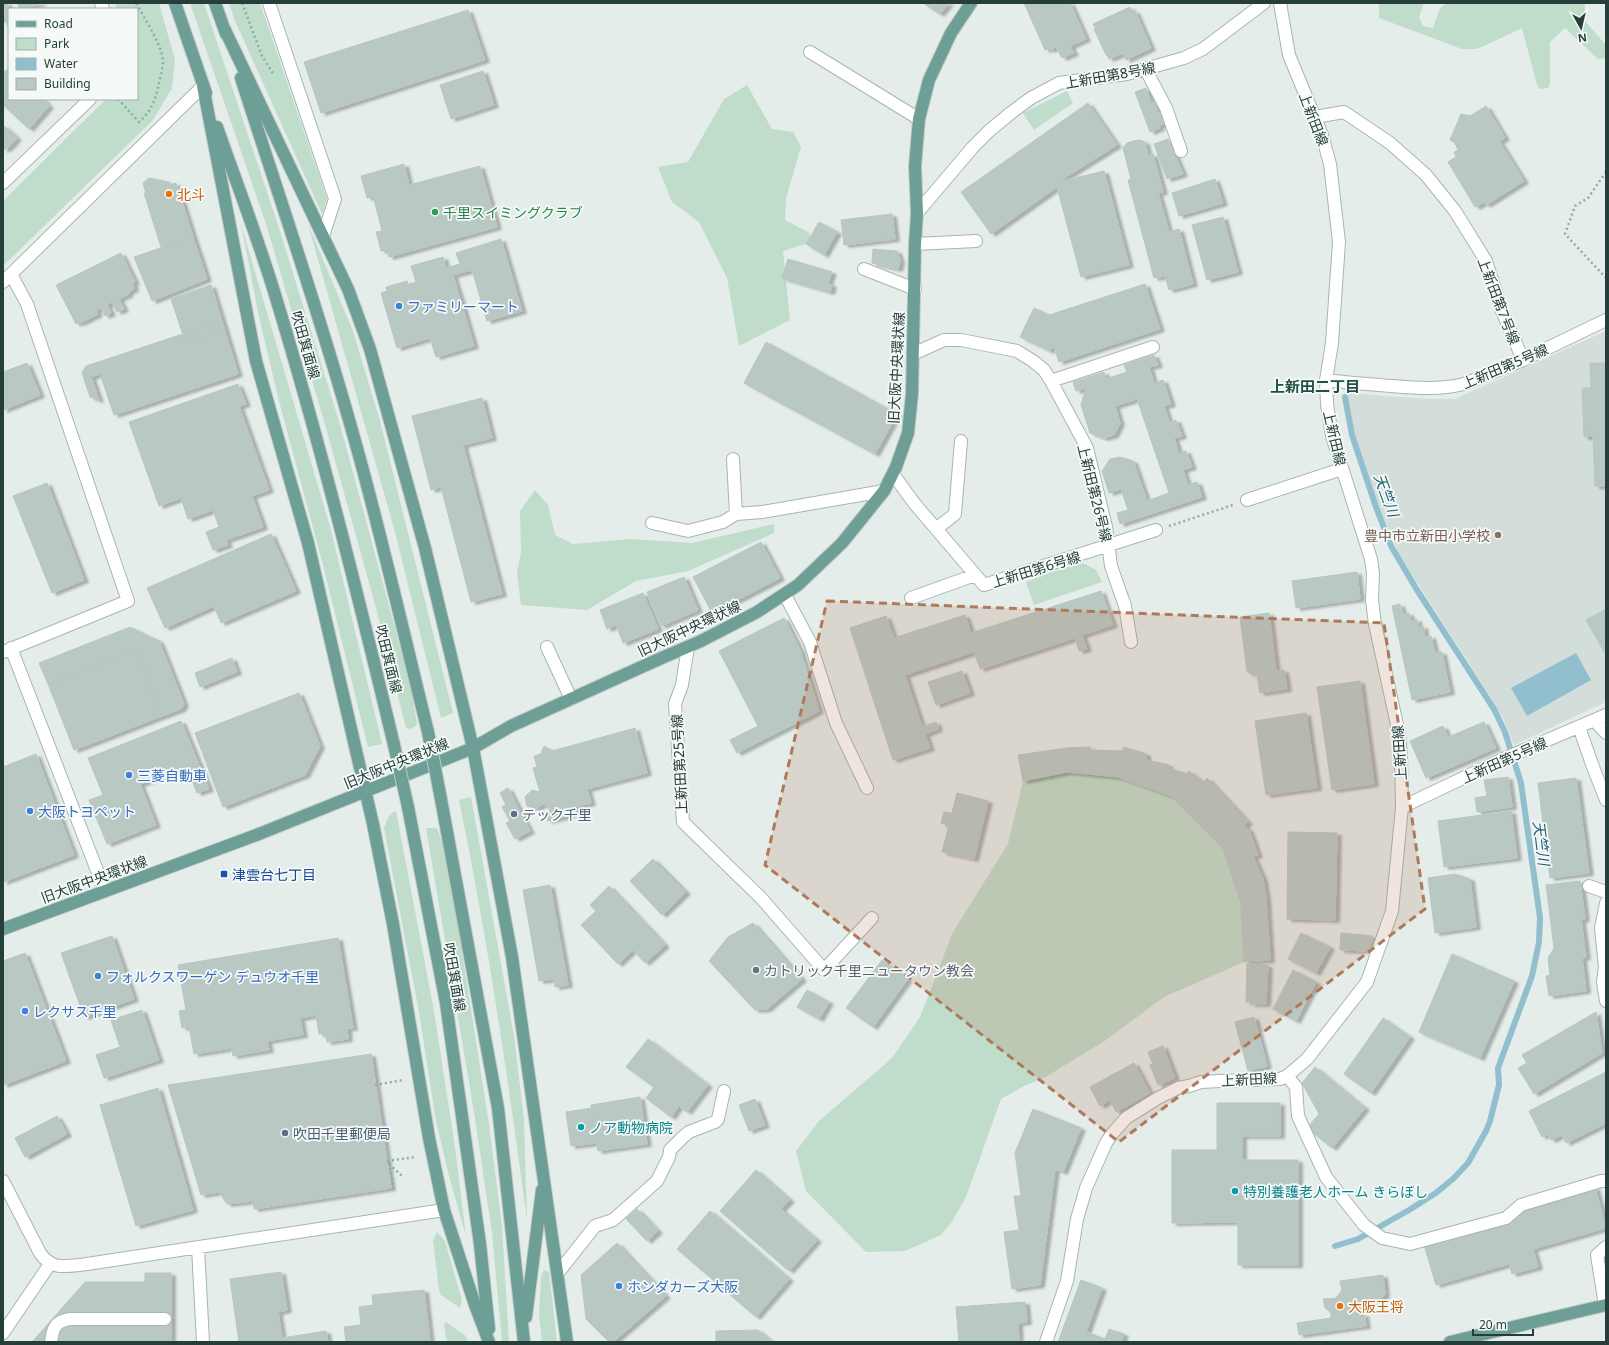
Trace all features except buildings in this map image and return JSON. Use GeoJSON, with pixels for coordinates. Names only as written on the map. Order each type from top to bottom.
{"type":"FeatureCollection","features":[{"type":"Feature","properties":{"kind":"main road","name":"吹田箕面線"},"geometry":{"type":"LineString","coordinates":[[175,3],[276,297],[316,434],[394,745],[408,807],[446,1003],[480,1244],[490,1342]]}},
{"type":"Feature","properties":{"kind":"main road","name":"吹田箕面線"},"geometry":{"type":"LineString","coordinates":[[215,3],[308,283],[355,440],[428,732],[498,1108],[524,1339]]}},
{"type":"Feature","properties":{"kind":"main road","name":"旧大阪中央環状線"},"geometry":{"type":"LineString","coordinates":[[3,929],[259,834],[472,748],[511,726],[688,647],[757,612],[785,595],[798,585],[842,543],[884,491],[903,451],[908,433],[914,354],[914,289],[917,213],[915,166],[919,119],[929,80],[951,33],[971,3]]}},
{"type":"Feature","properties":{"kind":"main road"},"geometry":{"type":"LineString","coordinates":[[224,28],[348,289],[370,349],[426,548],[472,748],[512,957],[567,1342]]}},
{"type":"Feature","properties":{"kind":"main road"},"geometry":{"type":"LineString","coordinates":[[203,86],[256,360],[308,543],[366,791],[393,924],[429,1138],[444,1210],[475,1305],[490,1342]]}},
{"type":"Feature","properties":{"kind":"main road"},"geometry":{"type":"LineString","coordinates":[[524,1339],[544,1175]]}},
{"type":"Feature","properties":{"kind":"main road"},"geometry":{"type":"LineString","coordinates":[[1450,1342],[1606,1305]]}},
{"type":"Feature","properties":{"kind":"street"},"geometry":{"type":"LineString","coordinates":[[268,3],[335,199],[323,236]]}},
{"type":"Feature","properties":{"kind":"street","name":"上新田第8号線"},"geometry":{"type":"LineString","coordinates":[[917,213],[988,131],[1031,98],[1059,83],[1127,74],[1146,70],[1184,58],[1202,49],[1264,3]]}},
{"type":"Feature","properties":{"kind":"street","name":"上新田線"},"geometry":{"type":"LineString","coordinates":[[1046,1342],[1067,1281],[1074,1234],[1086,1188],[1109,1138],[1126,1118],[1146,1104],[1178,1088],[1201,1082],[1264,1081],[1280,1079],[1287,1076],[1307,1058],[1367,982],[1392,911],[1402,807],[1399,734],[1386,680],[1372,609],[1373,567],[1342,469],[1331,429],[1327,404],[1326,380],[1332,343],[1339,242],[1330,164],[1322,135],[1289,54],[1280,3]]}},
{"type":"Feature","properties":{"kind":"street"},"geometry":{"type":"LineString","coordinates":[[810,52],[919,119]]}},
{"type":"Feature","properties":{"kind":"street"},"geometry":{"type":"LineString","coordinates":[[1146,70],[1166,108],[1181,151]]}},
{"type":"Feature","properties":{"kind":"street"},"geometry":{"type":"LineString","coordinates":[[105,892],[7,650],[128,601],[27,304],[7,278],[203,86]]}},
{"type":"Feature","properties":{"kind":"street"},"geometry":{"type":"LineString","coordinates":[[3,183],[89,100]]}},
{"type":"Feature","properties":{"kind":"street","name":"上新田第7号線"},"geometry":{"type":"LineString","coordinates":[[1315,117],[1344,112],[1390,144],[1426,175],[1455,210],[1486,261],[1502,311],[1523,360]]}},
{"type":"Feature","properties":{"kind":"street"},"geometry":{"type":"LineString","coordinates":[[915,244],[976,241]]}},
{"type":"Feature","properties":{"kind":"street"},"geometry":{"type":"LineString","coordinates":[[864,269],[914,289]]}},
{"type":"Feature","properties":{"kind":"street","name":"上新田第5号線"},"geometry":{"type":"LineString","coordinates":[[1326,380],[1349,383],[1446,388],[1464,384],[1523,360],[1606,320]]}},
{"type":"Feature","properties":{"kind":"street","name":"上新田第26号線"},"geometry":{"type":"LineString","coordinates":[[914,354],[944,340],[953,339],[1017,351],[1044,370],[1086,448],[1106,527],[1111,566],[1125,606],[1131,642]]}},
{"type":"Feature","properties":{"kind":"street"},"geometry":{"type":"LineString","coordinates":[[1051,381],[1153,347]]}},
{"type":"Feature","properties":{"kind":"street"},"geometry":{"type":"LineString","coordinates":[[936,529],[954,514],[961,441]]}},
{"type":"Feature","properties":{"kind":"street"},"geometry":{"type":"LineString","coordinates":[[733,459],[736,514]]}},
{"type":"Feature","properties":{"kind":"street"},"geometry":{"type":"LineString","coordinates":[[1247,500],[1342,469]]}},
{"type":"Feature","properties":{"kind":"street","name":"上新田第6号線"},"geometry":{"type":"LineString","coordinates":[[893,474],[936,529],[984,585],[1156,530]]}},
{"type":"Feature","properties":{"kind":"street"},"geometry":{"type":"LineString","coordinates":[[652,523],[688,531],[723,522],[736,514],[762,512],[884,491]]}},
{"type":"Feature","properties":{"kind":"street"},"geometry":{"type":"LineString","coordinates":[[911,598],[975,575]]}},
{"type":"Feature","properties":{"kind":"street"},"geometry":{"type":"LineString","coordinates":[[785,595],[810,642],[836,723],[867,788]]}},
{"type":"Feature","properties":{"kind":"street"},"geometry":{"type":"LineString","coordinates":[[547,646],[571,699]]}},
{"type":"Feature","properties":{"kind":"street","name":"上新田第25号線"},"geometry":{"type":"LineString","coordinates":[[688,647],[682,685],[676,704],[683,822],[761,898],[824,970],[872,918]]}},
{"type":"Feature","properties":{"kind":"street","name":"上新田第5号線"},"geometry":{"type":"LineString","coordinates":[[1402,807],[1503,759],[1606,715]]}},
{"type":"Feature","properties":{"kind":"street"},"geometry":{"type":"LineString","coordinates":[[1594,720],[1606,733]]}},
{"type":"Feature","properties":{"kind":"street"},"geometry":{"type":"LineString","coordinates":[[1579,727],[1606,800]]}},
{"type":"Feature","properties":{"kind":"street"},"geometry":{"type":"LineString","coordinates":[[1589,886],[1606,892]]}},
{"type":"Feature","properties":{"kind":"street"},"geometry":{"type":"LineString","coordinates":[[1606,902],[1601,928],[1606,967],[1603,982],[1606,1001]]}},
{"type":"Feature","properties":{"kind":"street"},"geometry":{"type":"LineString","coordinates":[[1287,1076],[1296,1087],[1298,1116],[1326,1177],[1364,1225],[1382,1238],[1410,1244],[1506,1218],[1521,1205],[1601,1181],[1606,1181]]}},
{"type":"Feature","properties":{"kind":"street"},"geometry":{"type":"LineString","coordinates":[[558,1273],[595,1226],[613,1220],[658,1181],[669,1157],[670,1150],[684,1136],[689,1132],[715,1122],[718,1119],[724,1091]]}},
{"type":"Feature","properties":{"kind":"street"},"geometry":{"type":"LineString","coordinates":[[3,1181],[45,1260],[50,1264],[70,1266],[444,1210]]}},
{"type":"Feature","properties":{"kind":"street"},"geometry":{"type":"LineString","coordinates":[[198,1247],[203,1342]]}},
{"type":"Feature","properties":{"kind":"street"},"geometry":{"type":"LineString","coordinates":[[1606,1247],[1597,1255],[1606,1305]]}},
{"type":"Feature","properties":{"kind":"street"},"geometry":{"type":"LineString","coordinates":[[3,1333],[50,1264]]}},
{"type":"Feature","properties":{"kind":"street"},"geometry":{"type":"LineString","coordinates":[[51,1342],[55,1327],[61,1320],[165,1319]]}},
{"type":"Feature","properties":{"kind":"path"},"geometry":{"type":"LineString","coordinates":[[119,100],[139,122],[152,108],[160,78],[163,59],[156,41],[136,3]]}},
{"type":"Feature","properties":{"kind":"path"},"geometry":{"type":"LineString","coordinates":[[1606,172],[1588,198],[1575,206],[1565,234],[1606,278]]}},
{"type":"Feature","properties":{"kind":"path"},"geometry":{"type":"LineString","coordinates":[[1171,525],[1231,505]]}},
{"type":"Feature","properties":{"kind":"path"},"geometry":{"type":"LineString","coordinates":[[375,1085],[403,1080]]}},
{"type":"Feature","properties":{"kind":"path"},"geometry":{"type":"LineString","coordinates":[[394,1188],[389,1163],[387,1161],[416,1157]]}},
{"type":"Feature","properties":{"kind":"path"},"geometry":{"type":"LineString","coordinates":[[389,1163],[403,1178]]}},
{"type":"Feature","properties":{"kind":"highlighted area"},"geometry":{"type":"Polygon","coordinates":[[[827,601],[1384,623],[1425,909],[1119,1142],[765,865],[827,601]]]}},
{"type":"Feature","properties":{"kind":"shaded area","name":"豊中市立新田小学校"},"geometry":{"type":"Polygon","coordinates":[[[1606,331],[1606,702],[1514,745],[1504,720],[1490,696],[1400,556],[1373,492],[1355,435],[1347,393],[1427,399],[1455,399],[1606,331]]]}},
{"type":"Feature","properties":{"kind":"green space"},"geometry":{"type":"Polygon","coordinates":[[[115,3],[159,3],[175,60],[172,88],[153,120],[3,266],[3,201],[105,100],[138,100],[138,8],[117,8],[115,3]]]}},
{"type":"Feature","properties":{"kind":"green space"},"geometry":{"type":"Polygon","coordinates":[[[190,3],[204,3],[278,225],[339,421],[411,687],[417,725],[411,729],[406,728],[376,608],[326,428],[267,227],[190,3]]]}},
{"type":"Feature","properties":{"kind":"green space"},"geometry":{"type":"Polygon","coordinates":[[[229,3],[260,3],[327,199],[322,214],[235,21],[229,3]]]}},
{"type":"Feature","properties":{"kind":"green space"},"geometry":{"type":"Polygon","coordinates":[[[1379,3],[1424,3],[1419,17],[1423,26],[1433,28],[1440,8],[1447,3],[1585,3],[1584,20],[1606,45],[1606,58],[1598,59],[1565,28],[1550,42],[1550,84],[1548,88],[1540,89],[1537,85],[1522,28],[1476,49],[1462,49],[1379,18],[1379,3]]]}},
{"type":"Feature","properties":{"kind":"green space"},"geometry":{"type":"Polygon","coordinates":[[[747,85],[772,129],[793,132],[801,147],[786,198],[785,220],[810,233],[809,243],[783,251],[790,320],[739,346],[727,278],[699,222],[672,202],[658,167],[688,162],[724,99],[747,85]]]}},
{"type":"Feature","properties":{"kind":"green space"},"geometry":{"type":"Polygon","coordinates":[[[1067,91],[1073,103],[1034,130],[1023,113],[1067,91]]]}},
{"type":"Feature","properties":{"kind":"green space"},"geometry":{"type":"Polygon","coordinates":[[[241,224],[331,530],[382,744],[368,747],[323,565],[279,401],[259,317],[241,224]]]}},
{"type":"Feature","properties":{"kind":"green space"},"geometry":{"type":"Polygon","coordinates":[[[308,224],[353,331],[380,421],[453,713],[441,718],[395,532],[308,224]]]}},
{"type":"Feature","properties":{"kind":"green space"},"geometry":{"type":"Polygon","coordinates":[[[535,490],[548,505],[555,535],[573,544],[631,539],[692,543],[774,524],[774,533],[688,571],[636,581],[587,610],[521,605],[517,573],[521,552],[520,511],[535,490]]]}},
{"type":"Feature","properties":{"kind":"green space"},"geometry":{"type":"Polygon","coordinates":[[[1083,563],[1096,570],[1102,582],[1034,605],[1026,582],[1052,572],[1083,563]]]}},
{"type":"Feature","properties":{"kind":"green space"},"geometry":{"type":"Polygon","coordinates":[[[1067,772],[1118,777],[1171,796],[1223,848],[1241,904],[1244,962],[1164,997],[1106,1040],[1044,1078],[1024,1086],[1001,1099],[966,1197],[951,1223],[941,1235],[905,1251],[866,1252],[806,1191],[796,1151],[819,1121],[892,1058],[920,1017],[953,932],[1008,844],[1023,781],[1067,772]]]}},
{"type":"Feature","properties":{"kind":"green space"},"geometry":{"type":"Polygon","coordinates":[[[471,797],[514,1036],[524,1120],[527,1220],[505,1062],[488,957],[459,800],[471,797]]]}},
{"type":"Feature","properties":{"kind":"green space"},"geometry":{"type":"Polygon","coordinates":[[[396,811],[434,1011],[455,1147],[466,1236],[449,1176],[436,1121],[419,1012],[384,828],[389,816],[396,811]]]}},
{"type":"Feature","properties":{"kind":"green space"},"geometry":{"type":"Polygon","coordinates":[[[426,828],[437,828],[443,845],[451,882],[489,1124],[502,1227],[509,1342],[502,1342],[492,1233],[474,1112],[426,828]]]}},
{"type":"Feature","properties":{"kind":"green space"},"geometry":{"type":"Polygon","coordinates":[[[437,1232],[445,1241],[462,1301],[460,1308],[441,1295],[439,1290],[433,1240],[437,1232]]]}},
{"type":"Feature","properties":{"kind":"green space"},"geometry":{"type":"Polygon","coordinates":[[[544,1270],[549,1272],[557,1342],[542,1342],[539,1314],[541,1276],[544,1270]]]}},
{"type":"Feature","properties":{"kind":"green space"},"geometry":{"type":"Polygon","coordinates":[[[446,1322],[466,1336],[468,1342],[449,1342],[446,1339],[444,1324],[446,1322]]]}},
{"type":"Feature","properties":{"kind":"water"},"geometry":{"type":"Polygon","coordinates":[[[1576,653],[1591,680],[1527,716],[1511,688],[1576,653]]]}},
{"type":"Feature","properties":{"kind":"waterway","name":"天竺川"},"geometry":{"type":"LineString","coordinates":[[1335,1246],[1358,1239],[1409,1210],[1436,1193],[1454,1178],[1468,1163],[1490,1121],[1499,1085],[1498,1068],[1532,976],[1539,942],[1540,918],[1521,783],[1505,732],[1494,709],[1417,590],[1391,546],[1376,507],[1352,435],[1345,397]]}},
{"type":"Feature","properties":{"kind":"place","name":"北斗"},"geometry":{"type":"Point","coordinates":[169,194]}},
{"type":"Feature","properties":{"kind":"place","name":"千里スイミングクラブ"},"geometry":{"type":"Point","coordinates":[435,212]}},
{"type":"Feature","properties":{"kind":"place","name":"ファミリーマート"},"geometry":{"type":"Point","coordinates":[399,306]}},
{"type":"Feature","properties":{"kind":"place","name":"豊中市立新田小学校"},"geometry":{"type":"Point","coordinates":[1498,535]}},
{"type":"Feature","properties":{"kind":"place","name":"三菱自動車"},"geometry":{"type":"Point","coordinates":[129,775]}},
{"type":"Feature","properties":{"kind":"place","name":"大阪トヨペット"},"geometry":{"type":"Point","coordinates":[30,811]}},
{"type":"Feature","properties":{"kind":"place","name":"テック千里"},"geometry":{"type":"Point","coordinates":[514,814]}},
{"type":"Feature","properties":{"kind":"place","name":"津雲台七丁目"},"geometry":{"type":"Point","coordinates":[224,874]}},
{"type":"Feature","properties":{"kind":"place","name":"カトリック千里ニュータウン教会"},"geometry":{"type":"Point","coordinates":[756,970]}},
{"type":"Feature","properties":{"kind":"place","name":"フォルクスワーゲン デュウオ千里"},"geometry":{"type":"Point","coordinates":[98,976]}},
{"type":"Feature","properties":{"kind":"place","name":"レクサス千里"},"geometry":{"type":"Point","coordinates":[25,1011]}},
{"type":"Feature","properties":{"kind":"place","name":"ノア動物病院"},"geometry":{"type":"Point","coordinates":[581,1127]}},
{"type":"Feature","properties":{"kind":"place","name":"吹田千里郵便局"},"geometry":{"type":"Point","coordinates":[285,1133]}},
{"type":"Feature","properties":{"kind":"place","name":"特別養護老人ホーム きらぼし"},"geometry":{"type":"Point","coordinates":[1235,1191]}},
{"type":"Feature","properties":{"kind":"place","name":"ホンダカーズ大阪"},"geometry":{"type":"Point","coordinates":[619,1286]}},
{"type":"Feature","properties":{"kind":"place","name":"大阪王将"},"geometry":{"type":"Point","coordinates":[1340,1306]}},
{"type":"Feature","properties":{"kind":"district","name":"上新田二丁目"},"geometry":{"type":"Point","coordinates":[1315,386]}}]}
